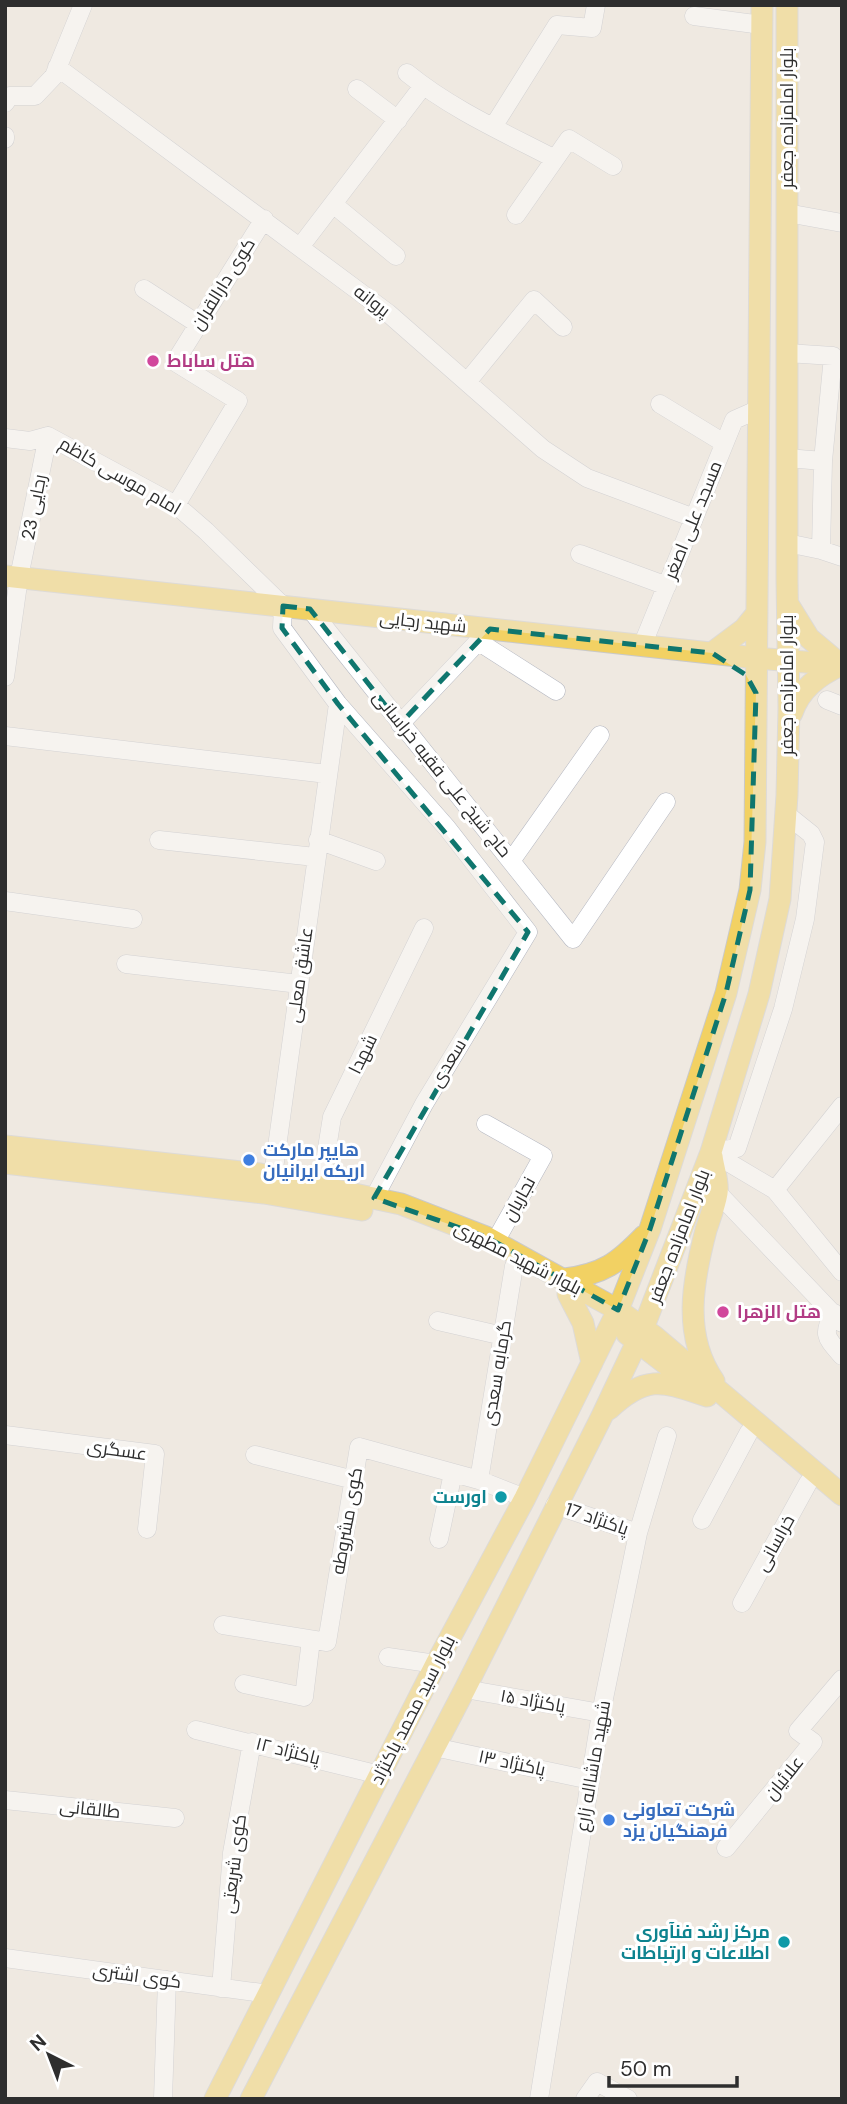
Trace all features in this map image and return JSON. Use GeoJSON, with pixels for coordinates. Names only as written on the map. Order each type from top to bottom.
{"type":"FeatureCollection","features":[{"type":"Feature","properties":{"kind":"main road","name":"بلوار امامزاده جعفر"},"geometry":{"type":"LineString","coordinates":[[640,1335],[711,1152],[759,994],[780,899],[786,814],[790,660],[787,602],[787,5]]}},
{"type":"Feature","properties":{"kind":"main road","name":"بلوار امامزاده جعفر"},"geometry":{"type":"LineString","coordinates":[[615,1316],[650,1230],[726,993],[750,890],[755,842],[762,15]]}},
{"type":"Feature","properties":{"kind":"main road","name":"شهید رجایی"},"geometry":{"type":"LineString","coordinates":[[12,577],[310,609],[484,635],[642,646],[841,665]]}},
{"type":"Feature","properties":{"kind":"main road"},"geometry":{"type":"LineString","coordinates":[[757,580],[762,590],[773,593],[780,590],[787,579]]}},
{"type":"Feature","properties":{"kind":"main road"},"geometry":{"type":"LineString","coordinates":[[787,602],[810,638],[824,653],[841,665],[822,674],[807,687],[795,703],[789,722]]}},
{"type":"Feature","properties":{"kind":"main road"},"geometry":{"type":"LineString","coordinates":[[756,693],[746,675],[730,662],[712,653],[744,629],[757,613]]}},
{"type":"Feature","properties":{"kind":"main road","name":"بلوار شهید مطهری"},"geometry":{"type":"LineString","coordinates":[[5,1146],[273,1177],[321,1186],[401,1204],[495,1242],[615,1316],[842,1495]]}},
{"type":"Feature","properties":{"kind":"main road"},"geometry":{"type":"LineString","coordinates":[[711,1152],[717,1192],[694,1280],[692,1307],[697,1344],[715,1395]]}},
{"type":"Feature","properties":{"kind":"main road","name":"بلوار شهید مطهری"},"geometry":{"type":"LineString","coordinates":[[5,1163],[264,1193],[358,1209],[412,1222],[566,1287]]}},
{"type":"Feature","properties":{"kind":"main road"},"geometry":{"type":"LineString","coordinates":[[592,1363],[583,1323],[566,1287],[585,1276],[607,1269],[627,1254],[650,1230]]}},
{"type":"Feature","properties":{"kind":"main road","name":"بلوار سید محمد پاکنژاد"},"geometry":{"type":"LineString","coordinates":[[215,2099],[436,1664],[525,1498],[615,1316]]}},
{"type":"Feature","properties":{"kind":"main road","name":"بلوار سید محمد پاکنژاد"},"geometry":{"type":"LineString","coordinates":[[251,2099],[465,1689],[640,1335]]}},
{"type":"Feature","properties":{"kind":"main road"},"geometry":{"type":"LineString","coordinates":[[602,1416],[624,1395],[649,1384],[676,1385],[715,1395]]}},
{"type":"Feature","properties":{"kind":"main road","name":"بلوار شهید مطهری"},"geometry":{"type":"LineString","coordinates":[[715,1395],[749,1432],[842,1511]]}},
{"type":"Feature","properties":{"kind":"main road"},"geometry":{"type":"LineString","coordinates":[[413,1709],[447,1722]]}},
{"type":"Feature","properties":{"kind":"street"},"geometry":{"type":"LineString","coordinates":[[5,103],[10,96],[35,96],[54,76],[83,5]]}},
{"type":"Feature","properties":{"kind":"street"},"geometry":{"type":"LineString","coordinates":[[492,127],[557,25],[592,28],[596,5]]}},
{"type":"Feature","properties":{"kind":"street"},"geometry":{"type":"LineString","coordinates":[[694,16],[762,15]]}},
{"type":"Feature","properties":{"kind":"street","name":"پروانه"},"geometry":{"type":"LineString","coordinates":[[57,67],[388,313],[544,449],[587,478],[694,518]]}},
{"type":"Feature","properties":{"kind":"street"},"geometry":{"type":"LineString","coordinates":[[407,73],[423,86],[492,127],[555,159]]}},
{"type":"Feature","properties":{"kind":"street"},"geometry":{"type":"LineString","coordinates":[[300,247],[423,86]]}},
{"type":"Feature","properties":{"kind":"street"},"geometry":{"type":"LineString","coordinates":[[357,89],[398,120]]}},
{"type":"Feature","properties":{"kind":"street"},"geometry":{"type":"LineString","coordinates":[[516,215],[569,139],[613,166]]}},
{"type":"Feature","properties":{"kind":"street"},"geometry":{"type":"LineString","coordinates":[[333,204],[396,256]]}},
{"type":"Feature","properties":{"kind":"street"},"geometry":{"type":"LineString","coordinates":[[787,213],[842,223]]}},
{"type":"Feature","properties":{"kind":"street","name":"کوی دارالقران"},"geometry":{"type":"LineString","coordinates":[[176,505],[238,401],[175,362],[264,219]]}},
{"type":"Feature","properties":{"kind":"street"},"geometry":{"type":"LineString","coordinates":[[144,289],[198,324]]}},
{"type":"Feature","properties":{"kind":"street"},"geometry":{"type":"LineString","coordinates":[[467,382],[534,300],[563,327]]}},
{"type":"Feature","properties":{"kind":"street"},"geometry":{"type":"LineString","coordinates":[[787,353],[837,357],[823,461],[821,550]]}},
{"type":"Feature","properties":{"kind":"street"},"geometry":{"type":"LineString","coordinates":[[660,404],[724,443]]}},
{"type":"Feature","properties":{"kind":"street","name":"مسجد علی اصغر"},"geometry":{"type":"LineString","coordinates":[[642,646],[734,420],[759,409]]}},
{"type":"Feature","properties":{"kind":"street","name":"امام موسی کاظم"},"geometry":{"type":"LineString","coordinates":[[5,438],[30,441],[48,436],[176,505],[283,606]]}},
{"type":"Feature","properties":{"kind":"street","name":"رجایی 23"},"geometry":{"type":"LineString","coordinates":[[12,577],[48,436]]}},
{"type":"Feature","properties":{"kind":"street"},"geometry":{"type":"LineString","coordinates":[[787,458],[823,461]]}},
{"type":"Feature","properties":{"kind":"street"},"geometry":{"type":"LineString","coordinates":[[787,543],[842,557]]}},
{"type":"Feature","properties":{"kind":"street"},"geometry":{"type":"LineString","coordinates":[[580,554],[667,586]]}},
{"type":"Feature","properties":{"kind":"street"},"geometry":{"type":"LineString","coordinates":[[5,677],[12,577]]}},
{"type":"Feature","properties":{"kind":"street","name":"حاج شیخ علی فقیه خراسانی"},"geometry":{"type":"LineString","coordinates":[[283,606],[282,628],[338,704],[447,828],[528,932]]}},
{"type":"Feature","properties":{"kind":"street","name":"حاج شیخ علی فقیه خراسانی"},"geometry":{"type":"LineString","coordinates":[[310,609],[573,939],[666,802]]}},
{"type":"Feature","properties":{"kind":"street"},"geometry":{"type":"LineString","coordinates":[[400,724],[484,635],[556,691]]}},
{"type":"Feature","properties":{"kind":"street","name":"عاشق معلی"},"geometry":{"type":"LineString","coordinates":[[273,1177],[338,704]]}},
{"type":"Feature","properties":{"kind":"street"},"geometry":{"type":"LineString","coordinates":[[511,860],[600,734]]}},
{"type":"Feature","properties":{"kind":"street"},"geometry":{"type":"LineString","coordinates":[[5,736],[327,774]]}},
{"type":"Feature","properties":{"kind":"street"},"geometry":{"type":"LineString","coordinates":[[711,1152],[737,1148],[783,1009],[805,919],[815,842],[811,834],[786,814]]}},
{"type":"Feature","properties":{"kind":"street"},"geometry":{"type":"LineString","coordinates":[[159,840],[317,848],[376,861]]}},
{"type":"Feature","properties":{"kind":"street"},"geometry":{"type":"LineString","coordinates":[[5,901],[133,919]]}},
{"type":"Feature","properties":{"kind":"street","name":"شهدا"},"geometry":{"type":"LineString","coordinates":[[321,1186],[332,1117],[424,928]]}},
{"type":"Feature","properties":{"kind":"street","name":"سعدی"},"geometry":{"type":"LineString","coordinates":[[373,1198],[424,1104],[528,932]]}},
{"type":"Feature","properties":{"kind":"street"},"geometry":{"type":"LineString","coordinates":[[126,964],[299,984]]}},
{"type":"Feature","properties":{"kind":"street"},"geometry":{"type":"LineString","coordinates":[[775,1189],[842,1105]]}},
{"type":"Feature","properties":{"kind":"street","name":"نجاریان"},"geometry":{"type":"LineString","coordinates":[[486,1124],[544,1156],[495,1242]]}},
{"type":"Feature","properties":{"kind":"street"},"geometry":{"type":"LineString","coordinates":[[711,1152],[775,1189],[841,1268]]}},
{"type":"Feature","properties":{"kind":"street"},"geometry":{"type":"LineString","coordinates":[[717,1192],[838,1318],[825,1327],[827,1338],[842,1356]]}},
{"type":"Feature","properties":{"kind":"street","name":"گرمابه سعدی"},"geometry":{"type":"LineString","coordinates":[[479,1480],[514,1266]]}},
{"type":"Feature","properties":{"kind":"street"},"geometry":{"type":"LineString","coordinates":[[438,1321],[503,1336]]}},
{"type":"Feature","properties":{"kind":"street"},"geometry":{"type":"LineString","coordinates":[[702,1520],[749,1432]]}},
{"type":"Feature","properties":{"kind":"street","name":"عسگری"},"geometry":{"type":"LineString","coordinates":[[5,1435],[155,1454],[147,1529]]}},
{"type":"Feature","properties":{"kind":"street","name":"شهید ماشااله زارع"},"geometry":{"type":"LineString","coordinates":[[539,2099],[601,1713],[638,1534],[667,1437]]}},
{"type":"Feature","properties":{"kind":"street","name":"کوی مشروطه"},"geometry":{"type":"LineString","coordinates":[[244,1684],[304,1697],[319,1641],[359,1447],[479,1480],[525,1498]]}},
{"type":"Feature","properties":{"kind":"street"},"geometry":{"type":"LineString","coordinates":[[255,1455],[354,1480]]}},
{"type":"Feature","properties":{"kind":"street"},"geometry":{"type":"LineString","coordinates":[[439,1539],[453,1473]]}},
{"type":"Feature","properties":{"kind":"street","name":"خراسانی"},"geometry":{"type":"LineString","coordinates":[[742,1603],[808,1483]]}},
{"type":"Feature","properties":{"kind":"street","name":"پاکنژاد 17"},"geometry":{"type":"LineString","coordinates":[[555,1505],[638,1534]]}},
{"type":"Feature","properties":{"kind":"street"},"geometry":{"type":"LineString","coordinates":[[223,1625],[319,1641]]}},
{"type":"Feature","properties":{"kind":"street"},"geometry":{"type":"LineString","coordinates":[[388,1657],[436,1664]]}},
{"type":"Feature","properties":{"kind":"street","name":"علائیان"},"geometry":{"type":"LineString","coordinates":[[726,1848],[813,1742],[798,1731],[842,1679]]}},
{"type":"Feature","properties":{"kind":"street","name":"پاکنژاد ۱۵"},"geometry":{"type":"LineString","coordinates":[[465,1689],[601,1713]]}},
{"type":"Feature","properties":{"kind":"street","name":"پاکنژاد ۱۲"},"geometry":{"type":"LineString","coordinates":[[196,1730],[380,1775]]}},
{"type":"Feature","properties":{"kind":"street","name":"کوی شریعتی"},"geometry":{"type":"LineString","coordinates":[[221,1988],[232,1853],[252,1742]]}},
{"type":"Feature","properties":{"kind":"street","name":"پاکنژاد ۱۳"},"geometry":{"type":"LineString","coordinates":[[434,1747],[590,1780]]}},
{"type":"Feature","properties":{"kind":"street","name":"طالقانی"},"geometry":{"type":"LineString","coordinates":[[5,1800],[175,1818]]}},
{"type":"Feature","properties":{"kind":"street","name":"کوی اشتری"},"geometry":{"type":"LineString","coordinates":[[5,1958],[269,1994]]}},
{"type":"Feature","properties":{"kind":"street"},"geometry":{"type":"LineString","coordinates":[[163,2099],[167,1980]]}},
{"type":"Feature","properties":{"kind":"street"},"geometry":{"type":"LineString","coordinates":[[585,2099],[597,2082],[628,2099]]}},
{"type":"Feature","properties":{"kind":"highlighted area"},"geometry":{"type":"Polygon","coordinates":[[[283,606],[310,609],[400,724],[490,629],[712,653],[746,675],[756,693],[750,890],[726,993],[650,1229],[618,1310],[486,1237],[374,1198],[528,932],[338,704],[282,628],[283,606]]]}},
{"type":"Feature","properties":{"kind":"place","name":"هتل ساباط"},"geometry":{"type":"Point","coordinates":[153,361]}},
{"type":"Feature","properties":{"kind":"place","name":"هایپر مارکت اریکه ایرانیان"},"geometry":{"type":"Point","coordinates":[249,1160]}},
{"type":"Feature","properties":{"kind":"place","name":"هتل الزهرا"},"geometry":{"type":"Point","coordinates":[723,1312]}},
{"type":"Feature","properties":{"kind":"place","name":"اورست"},"geometry":{"type":"Point","coordinates":[501,1497]}},
{"type":"Feature","properties":{"kind":"place","name":"شرکت تعاونی فرهنگیان یزد"},"geometry":{"type":"Point","coordinates":[609,1820]}},
{"type":"Feature","properties":{"kind":"place","name":"مرکز رشد فنآوری اطلاعات و ارتباطات"},"geometry":{"type":"Point","coordinates":[784,1942]}}]}
